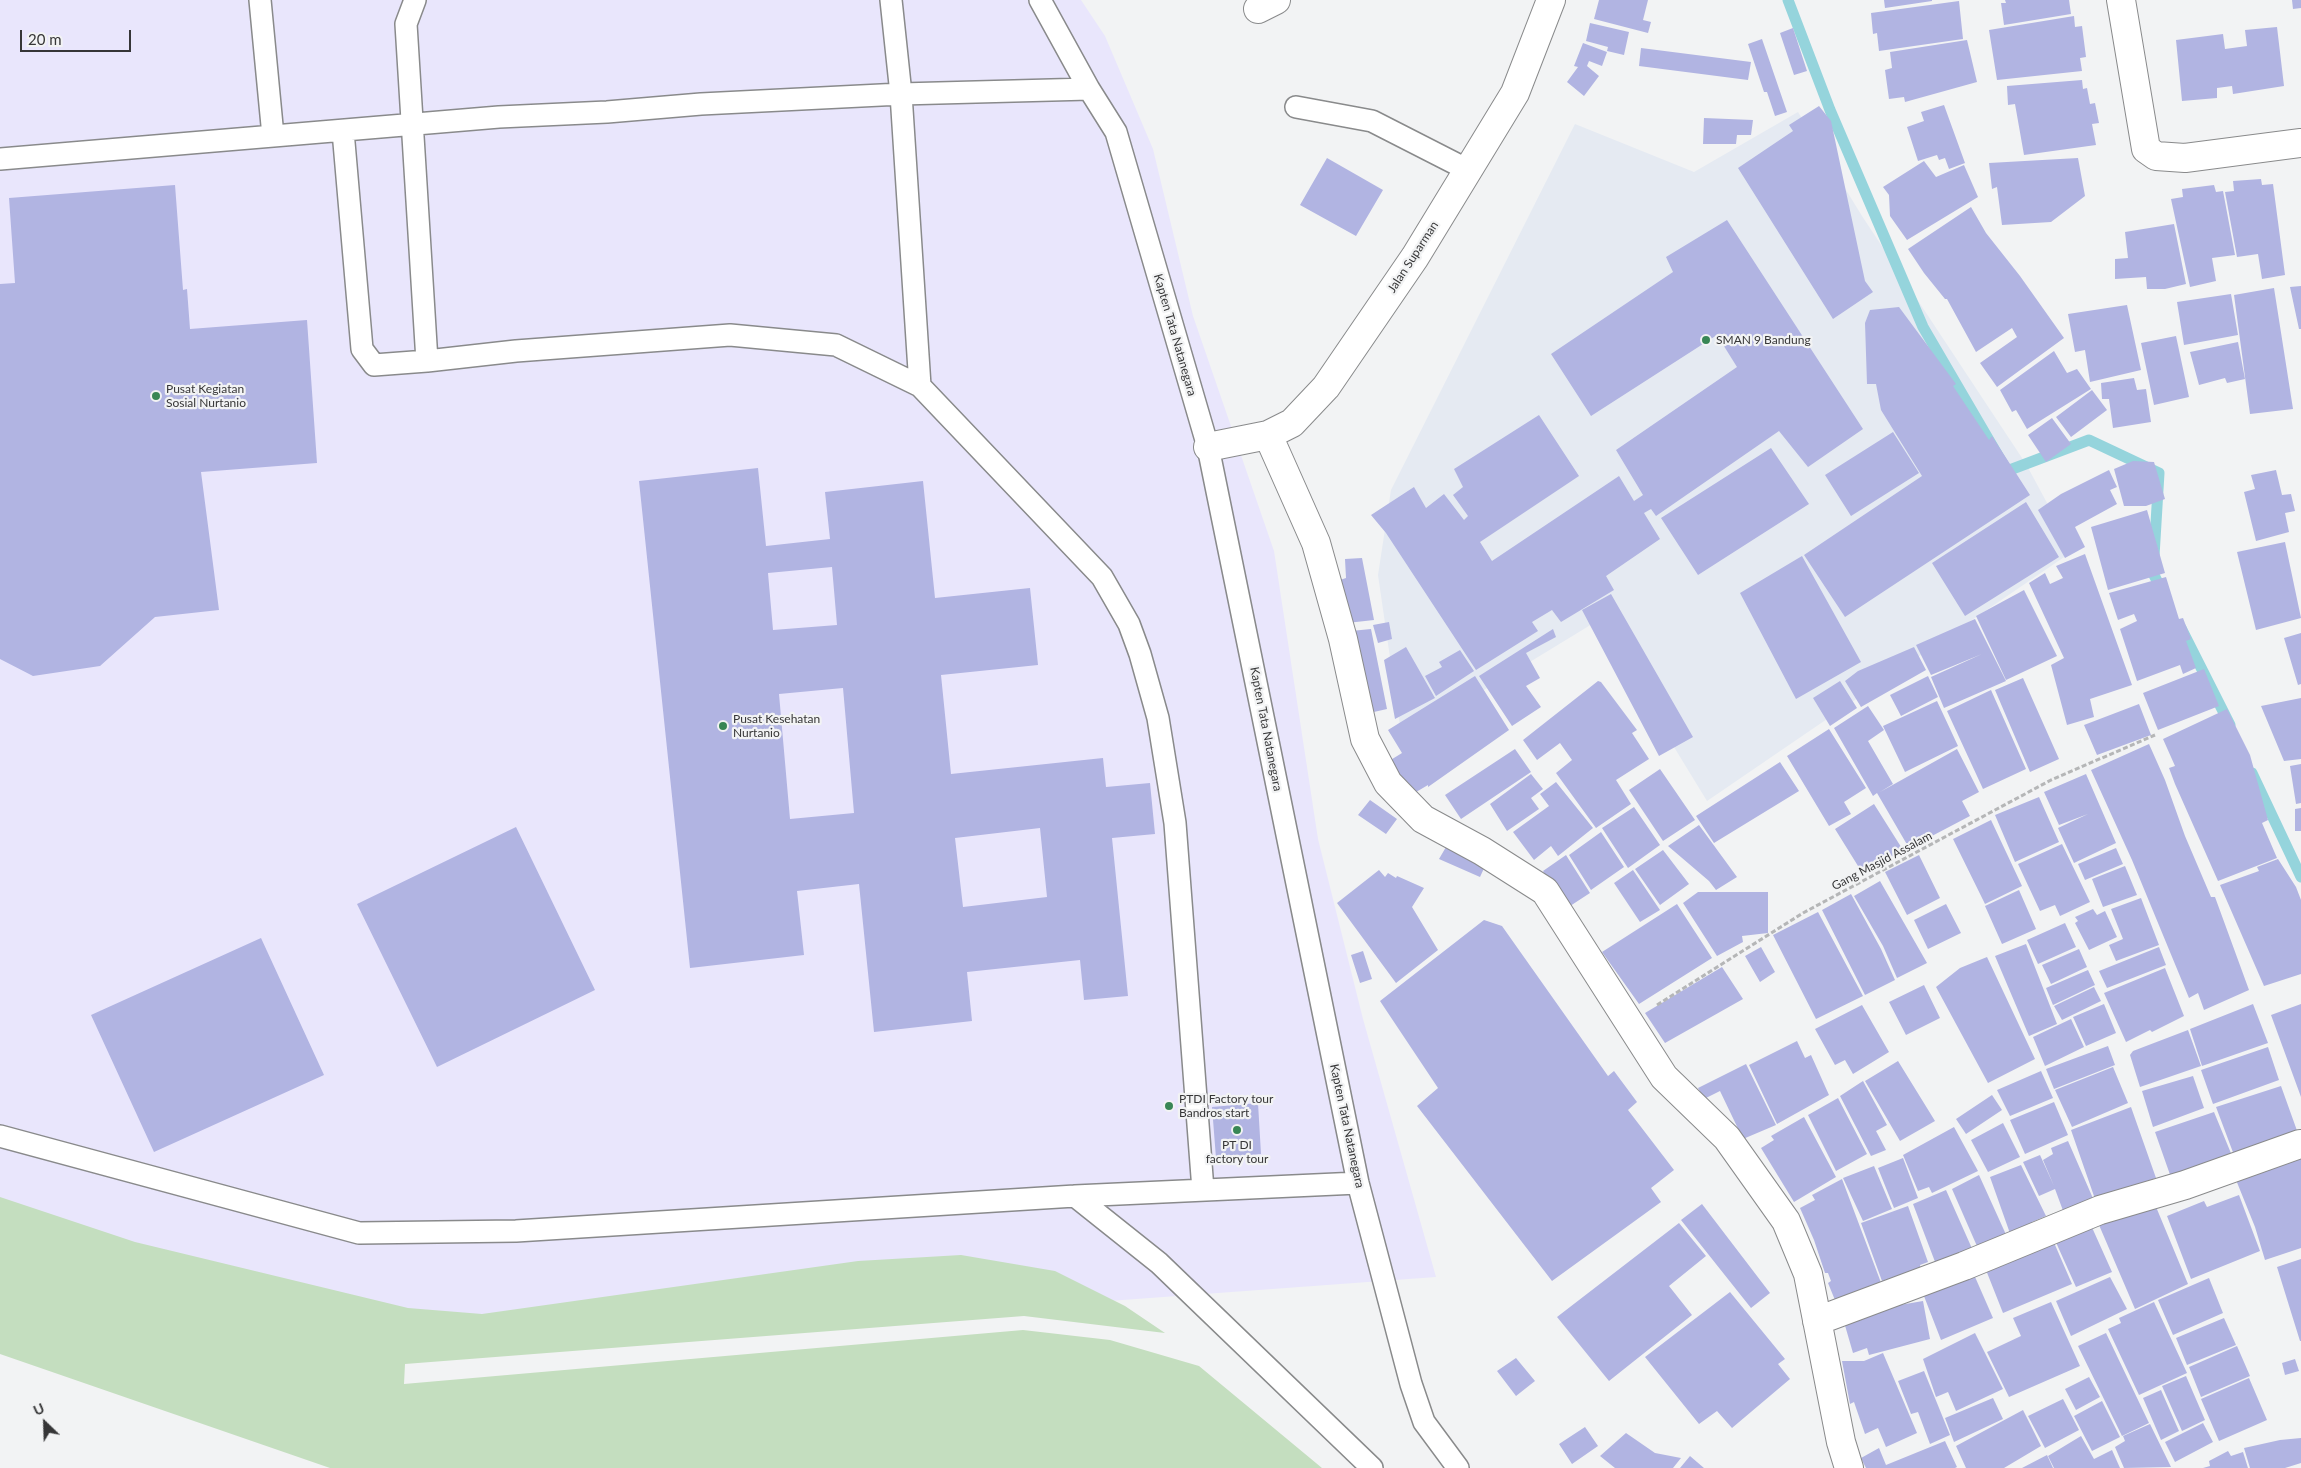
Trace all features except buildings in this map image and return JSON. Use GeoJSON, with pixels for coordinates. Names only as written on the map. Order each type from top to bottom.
{"type":"FeatureCollection","features":[{"type":"Feature","properties":{"kind":"street","name":"Jalan Suparman"},"geometry":{"type":"LineString","coordinates":[[1208,447],[1268,435],[1292,423],[1326,386],[1415,257],[1515,93],[1552,0]]}},
{"type":"Feature","properties":{"kind":"street"},"geometry":{"type":"LineString","coordinates":[[2120,0],[2146,149],[2156,156],[2185,158],[2301,144]]}},
{"type":"Feature","properties":{"kind":"street"},"geometry":{"type":"LineString","coordinates":[[1268,435],[1316,543],[1342,639],[1365,739],[1388,783],[1423,819],[1482,851],[1545,891],[1664,1077],[1727,1138],[1786,1221],[1808,1274],[1849,1468]]}},
{"type":"Feature","properties":{"kind":"street"},"geometry":{"type":"LineString","coordinates":[[1817,1321],[1964,1266],[2100,1210],[2185,1185],[2300,1144]]}},
{"type":"Feature","properties":{"kind":"lane"},"geometry":{"type":"LineString","coordinates":[[260,0],[274,136]]}},
{"type":"Feature","properties":{"kind":"lane"},"geometry":{"type":"LineString","coordinates":[[415,0],[406,24],[428,361]]}},
{"type":"Feature","properties":{"kind":"lane"},"geometry":{"type":"LineString","coordinates":[[892,0],[901,94],[920,386]]}},
{"type":"Feature","properties":{"kind":"lane","name":"Kapten Tata Natanegara"},"geometry":{"type":"LineString","coordinates":[[1040,0],[1089,89],[1116,132],[1208,447],[1358,1183],[1414,1394],[1424,1422],[1458,1468]]}},
{"type":"Feature","properties":{"kind":"lane"},"geometry":{"type":"LineString","coordinates":[[0,159],[499,117],[607,112],[701,104],[901,94],[1089,89]]}},
{"type":"Feature","properties":{"kind":"lane"},"geometry":{"type":"LineString","coordinates":[[1296,107],[1372,121],[1468,170]]}},
{"type":"Feature","properties":{"kind":"lane"},"geometry":{"type":"LineString","coordinates":[[343,131],[362,349],[374,366],[516,351],[730,335],[836,346],[920,386],[1102,577],[1129,624],[1140,654],[1158,718],[1175,823],[1203,1190]]}},
{"type":"Feature","properties":{"kind":"lane"},"geometry":{"type":"LineString","coordinates":[[0,1136],[359,1233],[526,1230],[1076,1196],[1358,1183]]}},
{"type":"Feature","properties":{"kind":"lane"},"geometry":{"type":"LineString","coordinates":[[1076,1196],[1159,1263],[1372,1468]]}},
{"type":"Feature","properties":{"kind":"path","name":"Gang Masjid Assalam"},"geometry":{"type":"LineString","coordinates":[[1629,1023],[1803,913],[2051,780],[2156,735]]}},
{"type":"Feature","properties":{"kind":"shaded area"},"geometry":{"type":"Polygon","coordinates":[[[0,0],[1081,0],[1105,36],[1153,149],[1193,316],[1274,551],[1318,839],[1363,1019],[1436,1277],[455,1349],[0,1216],[0,0]]]}},
{"type":"Feature","properties":{"kind":"shaded area","name":"SMAN 9 Bandung"},"geometry":{"type":"Polygon","coordinates":[[[1798,112],[1862,216],[2026,464],[2073,551],[1707,801],[1597,621],[1402,740],[1378,575],[1391,490],[1575,124],[1694,172],[1798,112]]]}},
{"type":"Feature","properties":{"kind":"green space"},"geometry":{"type":"Polygon","coordinates":[[[0,1197],[135,1242],[408,1308],[482,1314],[858,1261],[961,1255],[1055,1271],[1125,1306],[1165,1333],[1024,1316],[405,1364],[404,1384],[1023,1330],[1110,1340],[1199,1366],[1322,1468],[330,1468],[0,1354],[0,1197]]]}},
{"type":"Feature","properties":{"kind":"waterway"},"geometry":{"type":"LineString","coordinates":[[1788,0],[1830,110],[1923,327],[2007,471],[2089,440],[2159,473],[2153,573],[2163,593]]}},
{"type":"Feature","properties":{"kind":"waterway"},"geometry":{"type":"LineString","coordinates":[[2181,628],[2230,725]]}},
{"type":"Feature","properties":{"kind":"waterway"},"geometry":{"type":"LineString","coordinates":[[2252,773],[2301,877]]}},
{"type":"Feature","properties":{"kind":"place","name":"SMAN 9 Bandung"},"geometry":{"type":"Point","coordinates":[1706,340]}},
{"type":"Feature","properties":{"kind":"place","name":"Pusat Kegiatan Sosial Nurtanio"},"geometry":{"type":"Point","coordinates":[156,396]}},
{"type":"Feature","properties":{"kind":"place","name":"Pusat Kesehatan Nurtanio"},"geometry":{"type":"Point","coordinates":[723,726]}},
{"type":"Feature","properties":{"kind":"place","name":"PTDI Factory tour Bandros start"},"geometry":{"type":"Point","coordinates":[1169,1106]}},
{"type":"Feature","properties":{"kind":"place","name":"PT DI factory tour"},"geometry":{"type":"Point","coordinates":[1237,1130]}}]}
